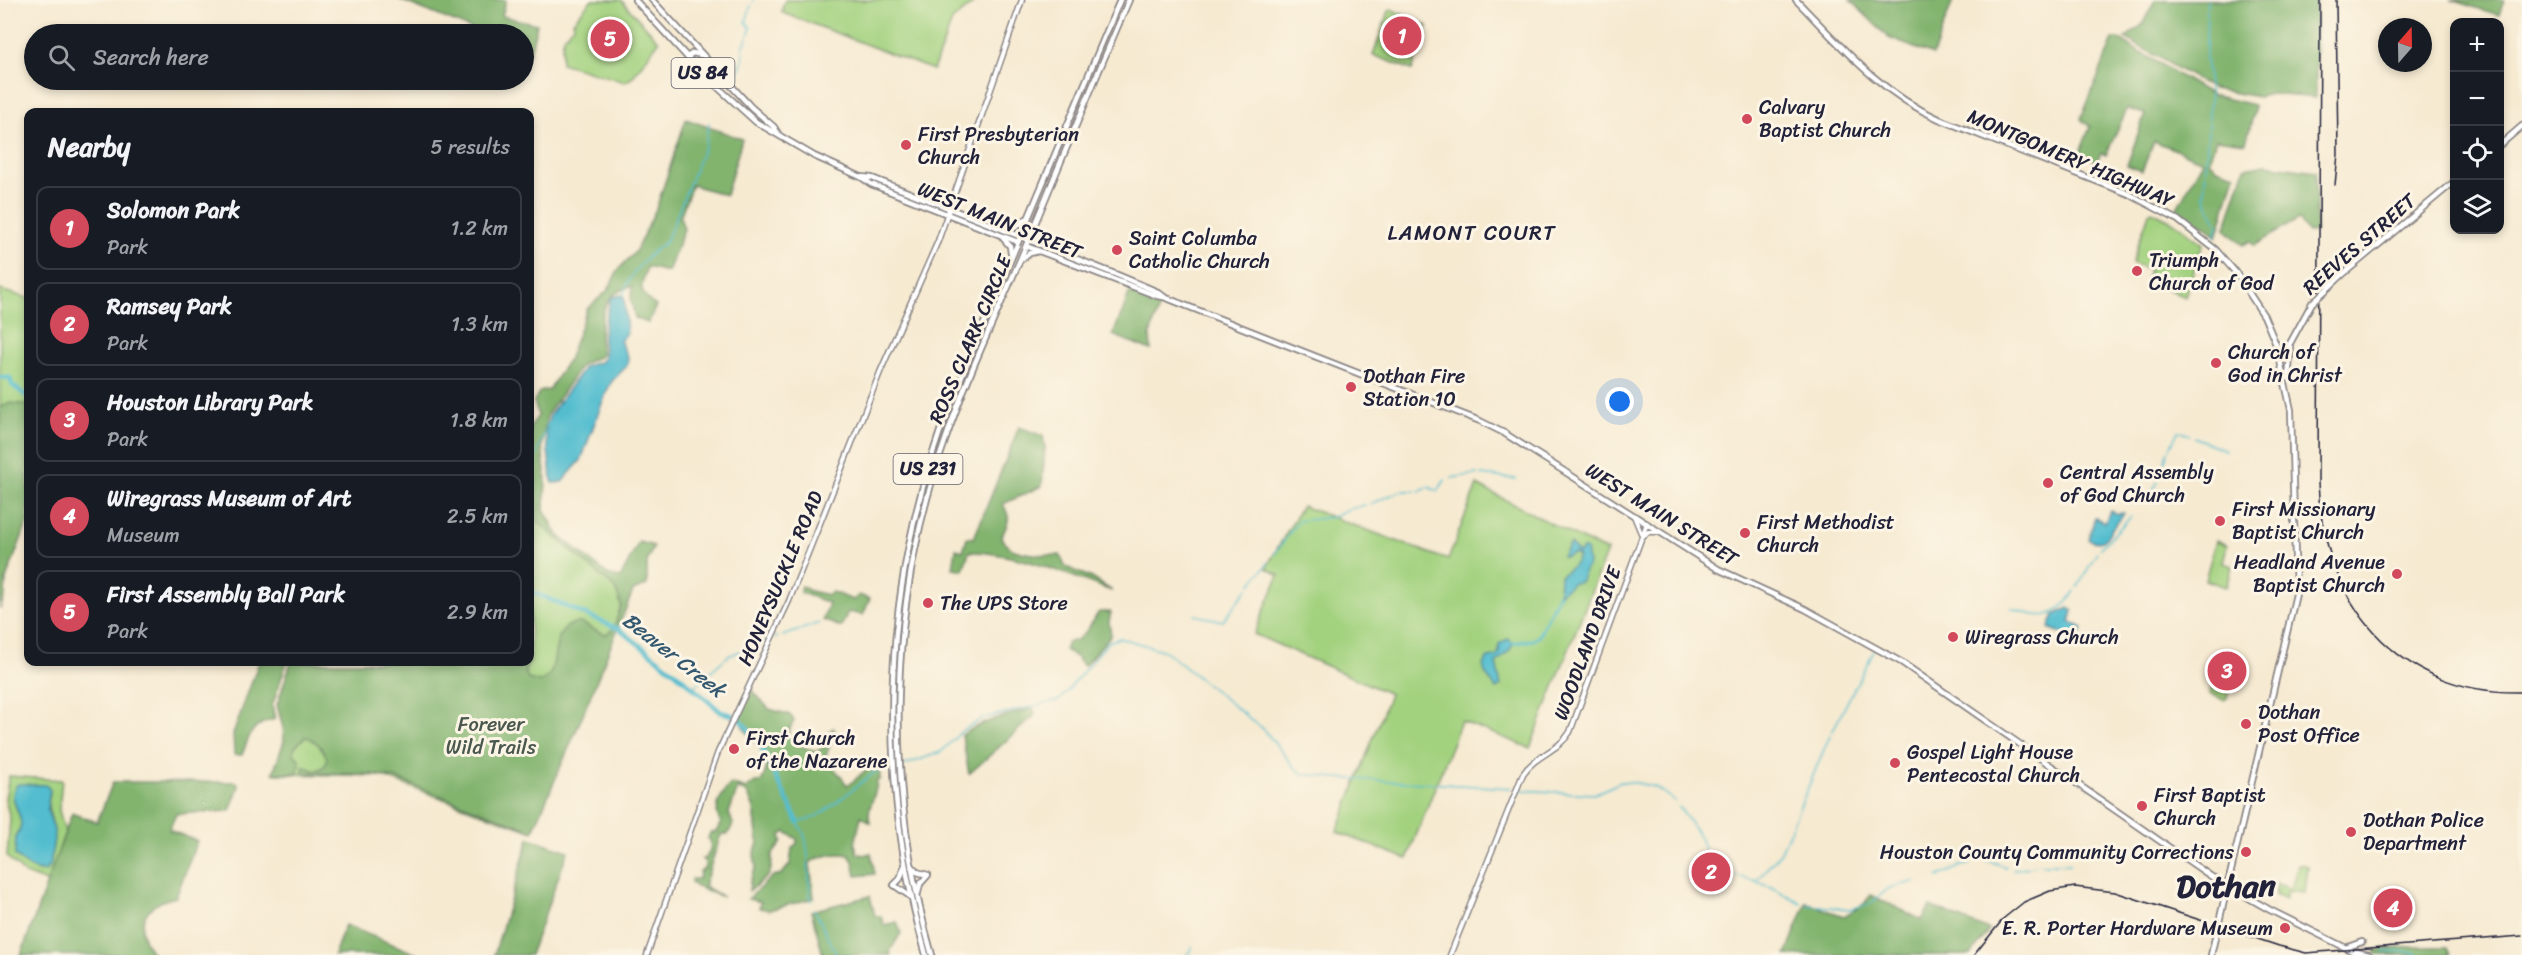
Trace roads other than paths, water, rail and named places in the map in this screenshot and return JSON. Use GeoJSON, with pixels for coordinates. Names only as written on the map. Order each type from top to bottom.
{"type":"FeatureCollection","features":[{"type":"Feature","properties":{"kind":"main road","name":"WEST MAIN STREET"},"geometry":{"type":"LineString","coordinates":[[635,0],[687,57],[763,127],[814,156],[861,177],[871,184],[1026,246],[1109,279],[1164,297],[1487,424],[1725,572],[1805,609],[1907,665],[2175,852],[2228,886],[2268,909],[2358,954],[2368,955]]}},
{"type":"Feature","properties":{"kind":"main road","name":"WEST MAIN STREET"},"geometry":{"type":"LineString","coordinates":[[652,0],[738,94],[774,127],[779,135]]}},
{"type":"Feature","properties":{"kind":"main road","name":"HONEYSUCKLE ROAD"},"geometry":{"type":"LineString","coordinates":[[646,955],[716,758],[789,601],[881,370],[936,247],[1022,0]]}},
{"type":"Feature","properties":{"kind":"main road","name":"ROSS CLARK CIRCLE"},"geometry":{"type":"LineString","coordinates":[[926,955],[904,864],[896,808],[891,733],[892,666],[898,608],[913,522],[937,440],[972,351],[1120,0]]}},
{"type":"Feature","properties":{"kind":"main road","name":"ROSS CLARK CIRCLE"},"geometry":{"type":"LineString","coordinates":[[932,955],[911,864],[901,788],[899,743],[902,639],[919,530],[944,442],[979,353],[1129,0]]}},
{"type":"Feature","properties":{"kind":"main road","name":"MONTGOMERY HIGHWAY"},"geometry":{"type":"LineString","coordinates":[[1796,0],[1869,75],[1909,105],[2136,197],[2183,224],[2211,245],[2236,273],[2260,310],[2277,347],[2287,384]]}},
{"type":"Feature","properties":{"kind":"main road"},"geometry":{"type":"LineString","coordinates":[[681,50],[690,51],[696,47]]}},
{"type":"Feature","properties":{"kind":"main road"},"geometry":{"type":"LineString","coordinates":[[687,57],[693,53],[704,56]]}},
{"type":"Feature","properties":{"kind":"main road"},"geometry":{"type":"LineString","coordinates":[[1090,73],[1093,85]]}},
{"type":"Feature","properties":{"kind":"main road"},"geometry":{"type":"LineString","coordinates":[[1086,83],[1089,94]]}},
{"type":"Feature","properties":{"kind":"main road"},"geometry":{"type":"LineString","coordinates":[[733,100],[738,94]]}},
{"type":"Feature","properties":{"kind":"main road"},"geometry":{"type":"LineString","coordinates":[[733,100],[743,98]]}},
{"type":"Feature","properties":{"kind":"main road"},"geometry":{"type":"LineString","coordinates":[[1070,119],[1072,134]]}},
{"type":"Feature","properties":{"kind":"main road"},"geometry":{"type":"LineString","coordinates":[[2504,141],[2522,126]]}},
{"type":"Feature","properties":{"kind":"main road"},"geometry":{"type":"LineString","coordinates":[[1063,134],[1068,146]]}},
{"type":"Feature","properties":{"kind":"main road","name":"WEST MAIN STREET"},"geometry":{"type":"LineString","coordinates":[[861,177],[873,178],[1044,245],[1158,292],[1164,297]]}},
{"type":"Feature","properties":{"kind":"main road","name":"REEVES STREET"},"geometry":{"type":"LineString","coordinates":[[2287,384],[2293,336],[2312,303],[2342,275],[2450,185]]}},
{"type":"Feature","properties":{"kind":"main road"},"geometry":{"type":"LineString","coordinates":[[1004,230],[1016,227],[1028,217]]}},
{"type":"Feature","properties":{"kind":"main road"},"geometry":{"type":"LineString","coordinates":[[1035,224],[1036,235],[1044,245]]}},
{"type":"Feature","properties":{"kind":"main road"},"geometry":{"type":"LineString","coordinates":[[1002,236],[1010,246],[1011,256]]}},
{"type":"Feature","properties":{"kind":"main road"},"geometry":{"type":"LineString","coordinates":[[1020,260],[1030,253],[1039,251]]}},
{"type":"Feature","properties":{"kind":"main road"},"geometry":{"type":"LineString","coordinates":[[976,342],[979,353]]}},
{"type":"Feature","properties":{"kind":"main road"},"geometry":{"type":"LineString","coordinates":[[2277,347],[2290,348]]}},
{"type":"Feature","properties":{"kind":"main road","name":"REEVES STREET"},"geometry":{"type":"LineString","coordinates":[[2281,358],[2290,348]]}},
{"type":"Feature","properties":{"kind":"main road"},"geometry":{"type":"LineString","coordinates":[[972,351],[976,361]]}},
{"type":"Feature","properties":{"kind":"main road"},"geometry":{"type":"LineString","coordinates":[[2211,955],[2295,599],[2292,426],[2287,384]]}},
{"type":"Feature","properties":{"kind":"main road"},"geometry":{"type":"LineString","coordinates":[[1634,515],[1641,528],[1642,537]]}},
{"type":"Feature","properties":{"kind":"main road","name":"WOODLAND DRIVE"},"geometry":{"type":"LineString","coordinates":[[1450,955],[1521,777],[1531,764],[1557,747],[1570,732],[1647,524]]}},
{"type":"Feature","properties":{"kind":"main road"},"geometry":{"type":"LineString","coordinates":[[1642,537],[1648,532],[1660,532]]}},
{"type":"Feature","properties":{"kind":"main road"},"geometry":{"type":"LineString","coordinates":[[891,720],[894,727],[899,728]]}},
{"type":"Feature","properties":{"kind":"main road"},"geometry":{"type":"LineString","coordinates":[[891,733],[899,743]]}},
{"type":"Feature","properties":{"kind":"main road"},"geometry":{"type":"LineString","coordinates":[[904,864],[902,876],[894,885],[911,897]]}},
{"type":"Feature","properties":{"kind":"main road"},"geometry":{"type":"LineString","coordinates":[[911,864],[917,872],[928,876],[920,884],[917,897]]}},
{"type":"Feature","properties":{"kind":"main road"},"geometry":{"type":"LineString","coordinates":[[2345,947],[2353,947],[2362,942]]}},
{"type":"Feature","properties":{"kind":"water"},"geometry":{"type":"Polygon","coordinates":[[[620,295],[624,297],[627,333],[620,341],[628,357],[627,366],[612,381],[605,395],[581,460],[562,482],[553,483],[546,432],[550,415],[585,366],[600,362],[604,358],[603,335],[611,298],[620,295]]]}},
{"type":"Feature","properties":{"kind":"water"},"geometry":{"type":"Polygon","coordinates":[[[2110,511],[2124,513],[2105,539],[2096,542],[2088,539],[2095,518],[2105,522],[2110,511]]]}},
{"type":"Feature","properties":{"kind":"water"},"geometry":{"type":"Polygon","coordinates":[[[1570,544],[1579,553],[1586,549],[1588,564],[1580,582],[1573,583],[1559,594],[1560,576],[1575,564],[1579,556],[1574,553],[1562,556],[1570,544]]]}},
{"type":"Feature","properties":{"kind":"water"},"geometry":{"type":"Polygon","coordinates":[[[2069,608],[2073,611],[2070,622],[2083,628],[2079,640],[2049,628],[2054,615],[2069,608]]]}},
{"type":"Feature","properties":{"kind":"water"},"geometry":{"type":"Polygon","coordinates":[[[1508,639],[1513,643],[1510,650],[1496,663],[1501,686],[1496,689],[1485,673],[1483,665],[1488,658],[1496,657],[1499,653],[1499,644],[1508,639]]]}},
{"type":"Feature","properties":{"kind":"water"},"geometry":{"type":"Polygon","coordinates":[[[18,784],[46,785],[50,790],[47,809],[54,829],[54,838],[50,867],[47,867],[46,871],[29,867],[15,855],[16,835],[21,823],[13,796],[18,784]]]}},
{"type":"Feature","properties":{"kind":"waterway"},"geometry":{"type":"LineString","coordinates":[[2207,0],[2206,57],[2210,97],[2204,196],[2218,225],[2215,237]]}},
{"type":"Feature","properties":{"kind":"waterway"},"geometry":{"type":"LineString","coordinates":[[734,84],[744,56],[743,48],[751,28],[746,22],[751,5]]}},
{"type":"Feature","properties":{"kind":"waterway"},"geometry":{"type":"LineString","coordinates":[[623,296],[625,288],[640,266],[666,242],[705,145],[709,123]]}},
{"type":"Feature","properties":{"kind":"waterway","name":"Beaver Creek"},"geometry":{"type":"LineString","coordinates":[[0,377],[10,378],[12,385],[24,394]]}},
{"type":"Feature","properties":{"kind":"waterway"},"geometry":{"type":"LineString","coordinates":[[534,459],[548,423]]}},
{"type":"Feature","properties":{"kind":"waterway"},"geometry":{"type":"LineString","coordinates":[[2170,448],[2178,431],[2190,435]]}},
{"type":"Feature","properties":{"kind":"waterway"},"geometry":{"type":"LineString","coordinates":[[2194,437],[2225,450]]}},
{"type":"Feature","properties":{"kind":"waterway"},"geometry":{"type":"LineString","coordinates":[[2159,477],[2168,451]]}},
{"type":"Feature","properties":{"kind":"waterway"},"geometry":{"type":"LineString","coordinates":[[1451,478],[1477,474]]}},
{"type":"Feature","properties":{"kind":"waterway"},"geometry":{"type":"LineString","coordinates":[[1481,475],[1516,479]]}},
{"type":"Feature","properties":{"kind":"waterway"},"geometry":{"type":"LineString","coordinates":[[1419,491],[1428,487],[1438,491],[1445,480]]}},
{"type":"Feature","properties":{"kind":"waterway"},"geometry":{"type":"LineString","coordinates":[[2150,494],[2158,482]]}},
{"type":"Feature","properties":{"kind":"waterway"},"geometry":{"type":"LineString","coordinates":[[1370,504],[1401,491],[1415,491]]}},
{"type":"Feature","properties":{"kind":"waterway"},"geometry":{"type":"LineString","coordinates":[[1274,555],[1298,521],[1334,517],[1346,510],[1365,505]]}},
{"type":"Feature","properties":{"kind":"waterway"},"geometry":{"type":"LineString","coordinates":[[2100,548],[2131,517]]}},
{"type":"Feature","properties":{"kind":"waterway"},"geometry":{"type":"LineString","coordinates":[[2078,587],[2097,552]]}},
{"type":"Feature","properties":{"kind":"waterway"},"geometry":{"type":"LineString","coordinates":[[1251,584],[1269,562]]}},
{"type":"Feature","properties":{"kind":"waterway"},"geometry":{"type":"LineString","coordinates":[[1195,615],[1223,621],[1248,588]]}},
{"type":"Feature","properties":{"kind":"waterway"},"geometry":{"type":"LineString","coordinates":[[2011,608],[2040,616],[2048,615],[2061,608],[2075,591]]}},
{"type":"Feature","properties":{"kind":"waterway","name":"Beaver Creek"},"geometry":{"type":"LineString","coordinates":[[534,593],[619,629],[676,673],[721,712],[732,715]]}},
{"type":"Feature","properties":{"kind":"waterway"},"geometry":{"type":"LineString","coordinates":[[1513,643],[1538,637],[1559,594]]}},
{"type":"Feature","properties":{"kind":"waterway"},"geometry":{"type":"LineString","coordinates":[[783,636],[819,623]]}},
{"type":"Feature","properties":{"kind":"waterway"},"geometry":{"type":"LineString","coordinates":[[905,765],[941,752],[963,730],[984,718],[1060,700],[1108,642],[1120,638],[1165,651],[1264,730],[1295,768],[1303,774],[1512,788]]}},
{"type":"Feature","properties":{"kind":"waterway"},"geometry":{"type":"LineString","coordinates":[[692,688],[728,656],[767,641]]}},
{"type":"Feature","properties":{"kind":"waterway"},"geometry":{"type":"LineString","coordinates":[[1832,732],[1874,650]]}},
{"type":"Feature","properties":{"kind":"waterway","name":"Beaver Creek"},"geometry":{"type":"LineString","coordinates":[[738,717],[758,741],[798,822]]}},
{"type":"Feature","properties":{"kind":"waterway"},"geometry":{"type":"LineString","coordinates":[[1679,807],[1700,837],[1707,858],[1730,873],[1757,880],[1781,852],[1830,735]]}},
{"type":"Feature","properties":{"kind":"waterway"},"geometry":{"type":"LineString","coordinates":[[798,822],[809,820],[831,807],[865,779],[887,765]]}},
{"type":"Feature","properties":{"kind":"waterway"},"geometry":{"type":"LineString","coordinates":[[1518,790],[1594,794],[1621,782],[1637,783],[1655,787],[1676,802]]}},
{"type":"Feature","properties":{"kind":"waterway","name":"Beaver Creek"},"geometry":{"type":"LineString","coordinates":[[798,823],[806,840],[811,901]]}},
{"type":"Feature","properties":{"kind":"waterway"},"geometry":{"type":"LineString","coordinates":[[1984,859],[2006,867]]}},
{"type":"Feature","properties":{"kind":"waterway"},"geometry":{"type":"LineString","coordinates":[[1938,877],[1970,864]]}},
{"type":"Feature","properties":{"kind":"waterway"},"geometry":{"type":"LineString","coordinates":[[2041,864],[2070,864]]}},
{"type":"Feature","properties":{"kind":"waterway"},"geometry":{"type":"LineString","coordinates":[[2013,870],[2036,865]]}},
{"type":"Feature","properties":{"kind":"waterway"},"geometry":{"type":"LineString","coordinates":[[1753,881],[1769,886],[1801,903]]}},
{"type":"Feature","properties":{"kind":"waterway"},"geometry":{"type":"LineString","coordinates":[[1807,905],[1850,909],[1870,904],[1889,888],[1917,881]]}},
{"type":"Feature","properties":{"kind":"waterway","name":"Beaver Creek"},"geometry":{"type":"LineString","coordinates":[[814,909],[837,955]]}},
{"type":"Feature","properties":{"kind":"waterway"},"geometry":{"type":"LineString","coordinates":[[1187,955],[1192,947]]}},
{"type":"Feature","properties":{"kind":"waterway"},"geometry":{"type":"LineString","coordinates":[[2383,952],[2413,952],[2418,955]]}},
{"type":"Feature","properties":{"kind":"railway"},"geometry":{"type":"LineString","coordinates":[[2320,0],[2318,483],[2323,526],[2334,566],[2352,602],[2375,633],[2404,659],[2438,677],[2478,689],[2522,692]]}},
{"type":"Feature","properties":{"kind":"railway"},"geometry":{"type":"LineString","coordinates":[[2335,185],[2338,154],[2336,0]]}},
{"type":"Feature","properties":{"kind":"railway"},"geometry":{"type":"LineString","coordinates":[[1974,955],[2004,918],[2024,902],[2050,891],[2075,887],[2115,892],[2306,953],[2522,936]]}},
{"type":"Feature","properties":{"kind":"place","name":"Solomon Park"},"geometry":{"type":"Point","coordinates":[1402,36]}},
{"type":"Feature","properties":{"kind":"place","name":"First Assembly Ball Park"},"geometry":{"type":"Point","coordinates":[610,39]}},
{"type":"Feature","properties":{"kind":"place","name":"Calvary Baptist Church"},"geometry":{"type":"Point","coordinates":[1747,119]}},
{"type":"Feature","properties":{"kind":"place","name":"First Presbyterian Church"},"geometry":{"type":"Point","coordinates":[906,145]}},
{"type":"Feature","properties":{"kind":"place","name":"Saint Columba Catholic Church"},"geometry":{"type":"Point","coordinates":[1117,250]}},
{"type":"Feature","properties":{"kind":"place","name":"Triumph Church of God"},"geometry":{"type":"Point","coordinates":[2137,271]}},
{"type":"Feature","properties":{"kind":"place","name":"Church of God in Christ"},"geometry":{"type":"Point","coordinates":[2216,363]}},
{"type":"Feature","properties":{"kind":"place","name":"Dothan Fire Station 10"},"geometry":{"type":"Point","coordinates":[1351,387]}},
{"type":"Feature","properties":{"kind":"place","name":"Central Assembly of God Church"},"geometry":{"type":"Point","coordinates":[2048,483]}},
{"type":"Feature","properties":{"kind":"place","name":"First Missionary Baptist Church"},"geometry":{"type":"Point","coordinates":[2220,521]}},
{"type":"Feature","properties":{"kind":"place","name":"First Methodist Church"},"geometry":{"type":"Point","coordinates":[1745,533]}},
{"type":"Feature","properties":{"kind":"place","name":"Headland Avenue Baptist Church"},"geometry":{"type":"Point","coordinates":[2397,574]}},
{"type":"Feature","properties":{"kind":"place","name":"The UPS Store"},"geometry":{"type":"Point","coordinates":[928,603]}},
{"type":"Feature","properties":{"kind":"place","name":"Wiregrass Church"},"geometry":{"type":"Point","coordinates":[1953,637]}},
{"type":"Feature","properties":{"kind":"place","name":"Houston Library Park"},"geometry":{"type":"Point","coordinates":[2227,671]}},
{"type":"Feature","properties":{"kind":"place","name":"Dothan Post Office"},"geometry":{"type":"Point","coordinates":[2246,724]}},
{"type":"Feature","properties":{"kind":"place","name":"First Church of the Nazarene"},"geometry":{"type":"Point","coordinates":[734,749]}},
{"type":"Feature","properties":{"kind":"place","name":"Gospel Light House Pentecostal Church"},"geometry":{"type":"Point","coordinates":[1895,763]}},
{"type":"Feature","properties":{"kind":"place","name":"First Baptist Church"},"geometry":{"type":"Point","coordinates":[2142,806]}},
{"type":"Feature","properties":{"kind":"place","name":"Dothan Police Department"},"geometry":{"type":"Point","coordinates":[2351,832]}},
{"type":"Feature","properties":{"kind":"place","name":"Houston County Community Corrections"},"geometry":{"type":"Point","coordinates":[2246,852]}},
{"type":"Feature","properties":{"kind":"place","name":"Ramsey Park"},"geometry":{"type":"Point","coordinates":[1711,872]}},
{"type":"Feature","properties":{"kind":"place","name":"Wiregrass Museum of Art"},"geometry":{"type":"Point","coordinates":[2393,908]}},
{"type":"Feature","properties":{"kind":"place","name":"E. R. Porter Hardware Museum"},"geometry":{"type":"Point","coordinates":[2285,928]}},
{"type":"Feature","properties":{"kind":"district","name":"LAMONT COURT"},"geometry":{"type":"Point","coordinates":[1472,233]}},
{"type":"Feature","properties":{"kind":"district","name":"Dothan"},"geometry":{"type":"Point","coordinates":[2226,886]}},
{"type":"Feature","properties":{"kind":"park label","name":"Forever Wild Trails"},"geometry":{"type":"Point","coordinates":[491,736]}}]}
